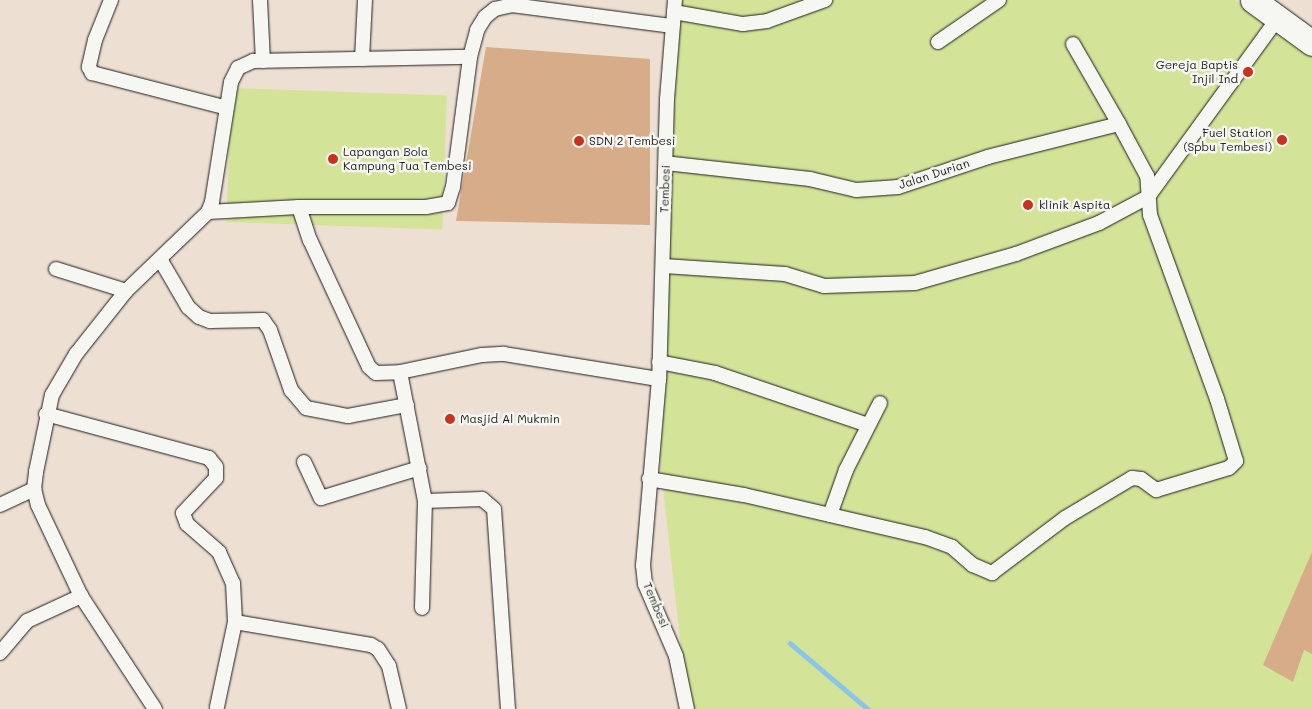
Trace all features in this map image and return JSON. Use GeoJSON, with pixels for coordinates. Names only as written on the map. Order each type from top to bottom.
{"type":"FeatureCollection","features":[{"type":"Feature","properties":{"kind":"highway"},"geometry":{"type":"LineString","coordinates":[[1253,0],[1312,43]]}},
{"type":"Feature","properties":{"kind":"street"},"geometry":{"type":"LineString","coordinates":[[112,0],[94,40],[89,67],[92,73],[227,108]]}},
{"type":"Feature","properties":{"kind":"street"},"geometry":{"type":"LineString","coordinates":[[260,0],[263,61]]}},
{"type":"Feature","properties":{"kind":"street"},"geometry":{"type":"LineString","coordinates":[[362,59],[365,0]]}},
{"type":"Feature","properties":{"kind":"street"},"geometry":{"type":"LineString","coordinates":[[208,212],[299,207],[426,208],[448,203],[453,187],[470,57],[477,30],[485,17],[495,9],[512,5],[673,13],[743,24],[767,21],[825,0]]}},
{"type":"Feature","properties":{"kind":"street"},"geometry":{"type":"LineString","coordinates":[[938,42],[999,0]]}},
{"type":"Feature","properties":{"kind":"street","name":"Tembesi"},"geometry":{"type":"LineString","coordinates":[[673,13],[660,362],[643,565],[645,584],[671,638],[687,709]]}},
{"type":"Feature","properties":{"kind":"street"},"geometry":{"type":"LineString","coordinates":[[664,266],[785,274],[824,286],[915,283],[1016,254],[1125,211],[1148,197],[1278,18]]}},
{"type":"Feature","properties":{"kind":"street"},"geometry":{"type":"LineString","coordinates":[[650,479],[744,495],[926,537],[952,547],[973,565],[992,573],[1065,518],[1132,478],[1141,479],[1156,490],[1235,464],[1226,424],[1150,214],[1147,176],[1073,44]]}},
{"type":"Feature","properties":{"kind":"street"},"geometry":{"type":"LineString","coordinates":[[155,709],[81,596],[38,505],[34,489],[46,414],[52,394],[76,354],[126,291],[208,212],[231,82],[238,68],[248,62],[263,61],[470,57]]}},
{"type":"Feature","properties":{"kind":"street","name":"Jalan Durian"},"geometry":{"type":"LineString","coordinates":[[666,163],[810,179],[856,190],[898,187],[988,157],[1119,124]]}},
{"type":"Feature","properties":{"kind":"street"},"geometry":{"type":"LineString","coordinates":[[299,207],[310,240],[369,367],[376,373],[400,372],[482,355],[504,354],[659,379]]}},
{"type":"Feature","properties":{"kind":"street"},"geometry":{"type":"LineString","coordinates":[[160,259],[188,307],[199,317],[210,321],[259,318],[266,324],[290,390],[306,408],[348,416],[407,405]]}},
{"type":"Feature","properties":{"kind":"street"},"geometry":{"type":"LineString","coordinates":[[56,269],[126,291]]}},
{"type":"Feature","properties":{"kind":"street"},"geometry":{"type":"LineString","coordinates":[[660,362],[715,373],[868,425]]}},
{"type":"Feature","properties":{"kind":"street"},"geometry":{"type":"LineString","coordinates":[[400,372],[417,449],[425,501],[422,608]]}},
{"type":"Feature","properties":{"kind":"street"},"geometry":{"type":"LineString","coordinates":[[830,515],[868,425],[880,403]]}},
{"type":"Feature","properties":{"kind":"street"},"geometry":{"type":"LineString","coordinates":[[46,414],[214,462],[218,471],[216,478],[183,513],[187,524],[212,544],[226,566],[233,583],[234,622],[217,707]]}},
{"type":"Feature","properties":{"kind":"street"},"geometry":{"type":"LineString","coordinates":[[304,462],[321,498],[420,468]]}},
{"type":"Feature","properties":{"kind":"street"},"geometry":{"type":"LineString","coordinates":[[0,505],[34,489]]}},
{"type":"Feature","properties":{"kind":"street"},"geometry":{"type":"LineString","coordinates":[[425,501],[482,499],[494,509],[508,709]]}},
{"type":"Feature","properties":{"kind":"street"},"geometry":{"type":"LineString","coordinates":[[0,653],[20,626],[81,596]]}},
{"type":"Feature","properties":{"kind":"street"},"geometry":{"type":"LineString","coordinates":[[234,622],[371,645],[378,649],[389,666],[399,709]]}},
{"type":"Feature","properties":{"kind":"green space"},"geometry":{"type":"Polygon","coordinates":[[[677,0],[1235,0],[1312,56],[1312,709],[688,709],[651,382],[668,33],[677,0]]]}},
{"type":"Feature","properties":{"kind":"green space","name":"Lapangan Bola Kampung Tua Tembesi"},"geometry":{"type":"Polygon","coordinates":[[[231,88],[447,96],[442,229],[226,222],[231,88]]]}},
{"type":"Feature","properties":{"kind":"building"},"geometry":{"type":"Polygon","coordinates":[[[486,47],[650,59],[650,225],[456,221],[486,47]]]}},
{"type":"Feature","properties":{"kind":"building"},"geometry":{"type":"Polygon","coordinates":[[[1312,552],[1312,654],[1304,650],[1293,682],[1263,665],[1312,552]]]}},
{"type":"Feature","properties":{"kind":"waterway"},"geometry":{"type":"LineString","coordinates":[[790,643],[868,709]]}},
{"type":"Feature","properties":{"kind":"place","name":"Gereja Baptis Injil Ind"},"geometry":{"type":"Point","coordinates":[1248,72]}},
{"type":"Feature","properties":{"kind":"place","name":"Fuel Station (Spbu Tembesi)"},"geometry":{"type":"Point","coordinates":[1282,140]}},
{"type":"Feature","properties":{"kind":"place","name":"SDN 2 Tembesi"},"geometry":{"type":"Point","coordinates":[579,141]}},
{"type":"Feature","properties":{"kind":"place","name":"Lapangan Bola Kampung Tua Tembesi"},"geometry":{"type":"Point","coordinates":[333,159]}},
{"type":"Feature","properties":{"kind":"place","name":"klinik Aspita"},"geometry":{"type":"Point","coordinates":[1028,205]}},
{"type":"Feature","properties":{"kind":"place","name":"Masjid Al Mukmin"},"geometry":{"type":"Point","coordinates":[450,419]}}]}
